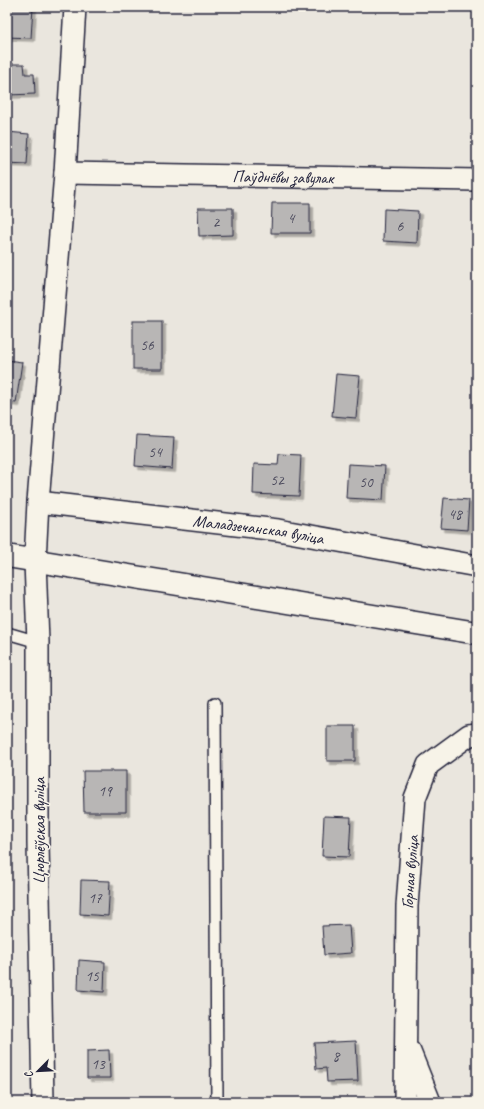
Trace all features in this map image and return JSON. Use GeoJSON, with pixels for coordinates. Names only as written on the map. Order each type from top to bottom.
{"type":"FeatureCollection","features":[{"type":"Feature","properties":{"kind":"main road"},"geometry":{"type":"LineString","coordinates":[[7,556],[477,633]]}},
{"type":"Feature","properties":{"kind":"street","name":"Цюрлёўская вуліца"},"geometry":{"type":"LineString","coordinates":[[43,1102],[38,843],[38,642],[35,561],[38,502],[65,173],[75,7]]}},
{"type":"Feature","properties":{"kind":"street","name":"Паўднёвы завулак"},"geometry":{"type":"LineString","coordinates":[[65,173],[477,180]]}},
{"type":"Feature","properties":{"kind":"street","name":"Маладзечанская вуліца"},"geometry":{"type":"LineString","coordinates":[[38,502],[278,530],[477,566]]}},
{"type":"Feature","properties":{"kind":"street","name":"Горная вуліца"},"geometry":{"type":"LineString","coordinates":[[405,1102],[407,906],[415,798],[428,765],[469,735],[477,734]]}},
{"type":"Feature","properties":{"kind":"street","name":"Горная вуліца"},"geometry":{"type":"LineString","coordinates":[[406,1042],[430,1102]]}},
{"type":"Feature","properties":{"kind":"lane"},"geometry":{"type":"LineString","coordinates":[[7,633],[38,642]]}},
{"type":"Feature","properties":{"kind":"lane"},"geometry":{"type":"LineString","coordinates":[[215,703],[217,1102]]}},
{"type":"Feature","properties":{"kind":"building"},"geometry":{"type":"Polygon","coordinates":[[[7,7],[33,7],[31,38],[7,37],[7,7]]]}},
{"type":"Feature","properties":{"kind":"building"},"geometry":{"type":"Polygon","coordinates":[[[7,64],[24,64],[25,74],[34,74],[35,94],[7,95],[7,64]]]}},
{"type":"Feature","properties":{"kind":"building"},"geometry":{"type":"Polygon","coordinates":[[[7,132],[29,134],[27,164],[7,163],[7,132]]]}},
{"type":"Feature","properties":{"kind":"building"},"geometry":{"type":"Polygon","coordinates":[[[272,203],[310,203],[310,233],[271,233],[272,203]]]}},
{"type":"Feature","properties":{"kind":"building"},"geometry":{"type":"Polygon","coordinates":[[[198,208],[233,208],[233,235],[199,236],[198,208]]]}},
{"type":"Feature","properties":{"kind":"building"},"geometry":{"type":"Polygon","coordinates":[[[384,209],[418,211],[417,243],[383,241],[384,209]]]}},
{"type":"Feature","properties":{"kind":"building"},"geometry":{"type":"Polygon","coordinates":[[[133,321],[162,321],[162,369],[133,369],[133,321]]]}},
{"type":"Feature","properties":{"kind":"building"},"geometry":{"type":"Polygon","coordinates":[[[7,360],[22,362],[16,403],[7,402],[7,360]]]}},
{"type":"Feature","properties":{"kind":"building"},"geometry":{"type":"Polygon","coordinates":[[[336,374],[360,376],[356,418],[332,416],[336,374]]]}},
{"type":"Feature","properties":{"kind":"building"},"geometry":{"type":"Polygon","coordinates":[[[137,435],[174,437],[172,469],[135,466],[137,435]]]}},
{"type":"Feature","properties":{"kind":"building"},"geometry":{"type":"Polygon","coordinates":[[[279,454],[301,455],[299,496],[253,494],[254,464],[278,465],[279,454]]]}},
{"type":"Feature","properties":{"kind":"building"},"geometry":{"type":"Polygon","coordinates":[[[348,464],[385,466],[383,500],[346,498],[348,464]]]}},
{"type":"Feature","properties":{"kind":"building"},"geometry":{"type":"Polygon","coordinates":[[[444,498],[469,500],[467,530],[441,528],[444,498]]]}},
{"type":"Feature","properties":{"kind":"building"},"geometry":{"type":"Polygon","coordinates":[[[327,726],[355,726],[355,761],[327,761],[327,726]]]}},
{"type":"Feature","properties":{"kind":"building"},"geometry":{"type":"Polygon","coordinates":[[[83,771],[126,771],[126,812],[84,812],[83,771]]]}},
{"type":"Feature","properties":{"kind":"building"},"geometry":{"type":"Polygon","coordinates":[[[324,816],[351,817],[349,857],[322,856],[324,816]]]}},
{"type":"Feature","properties":{"kind":"building"},"geometry":{"type":"Polygon","coordinates":[[[81,880],[110,881],[108,916],[80,914],[81,880]]]}},
{"type":"Feature","properties":{"kind":"building"},"geometry":{"type":"Polygon","coordinates":[[[349,925],[351,953],[324,955],[322,926],[349,925]]]}},
{"type":"Feature","properties":{"kind":"building"},"geometry":{"type":"Polygon","coordinates":[[[79,960],[105,962],[104,992],[78,990],[79,960]]]}},
{"type":"Feature","properties":{"kind":"building"},"geometry":{"type":"Polygon","coordinates":[[[356,1041],[358,1081],[327,1082],[326,1068],[316,1069],[314,1043],[356,1041]]]}},
{"type":"Feature","properties":{"kind":"building"},"geometry":{"type":"Polygon","coordinates":[[[109,1050],[110,1078],[87,1078],[87,1051],[109,1050]]]}}]}
